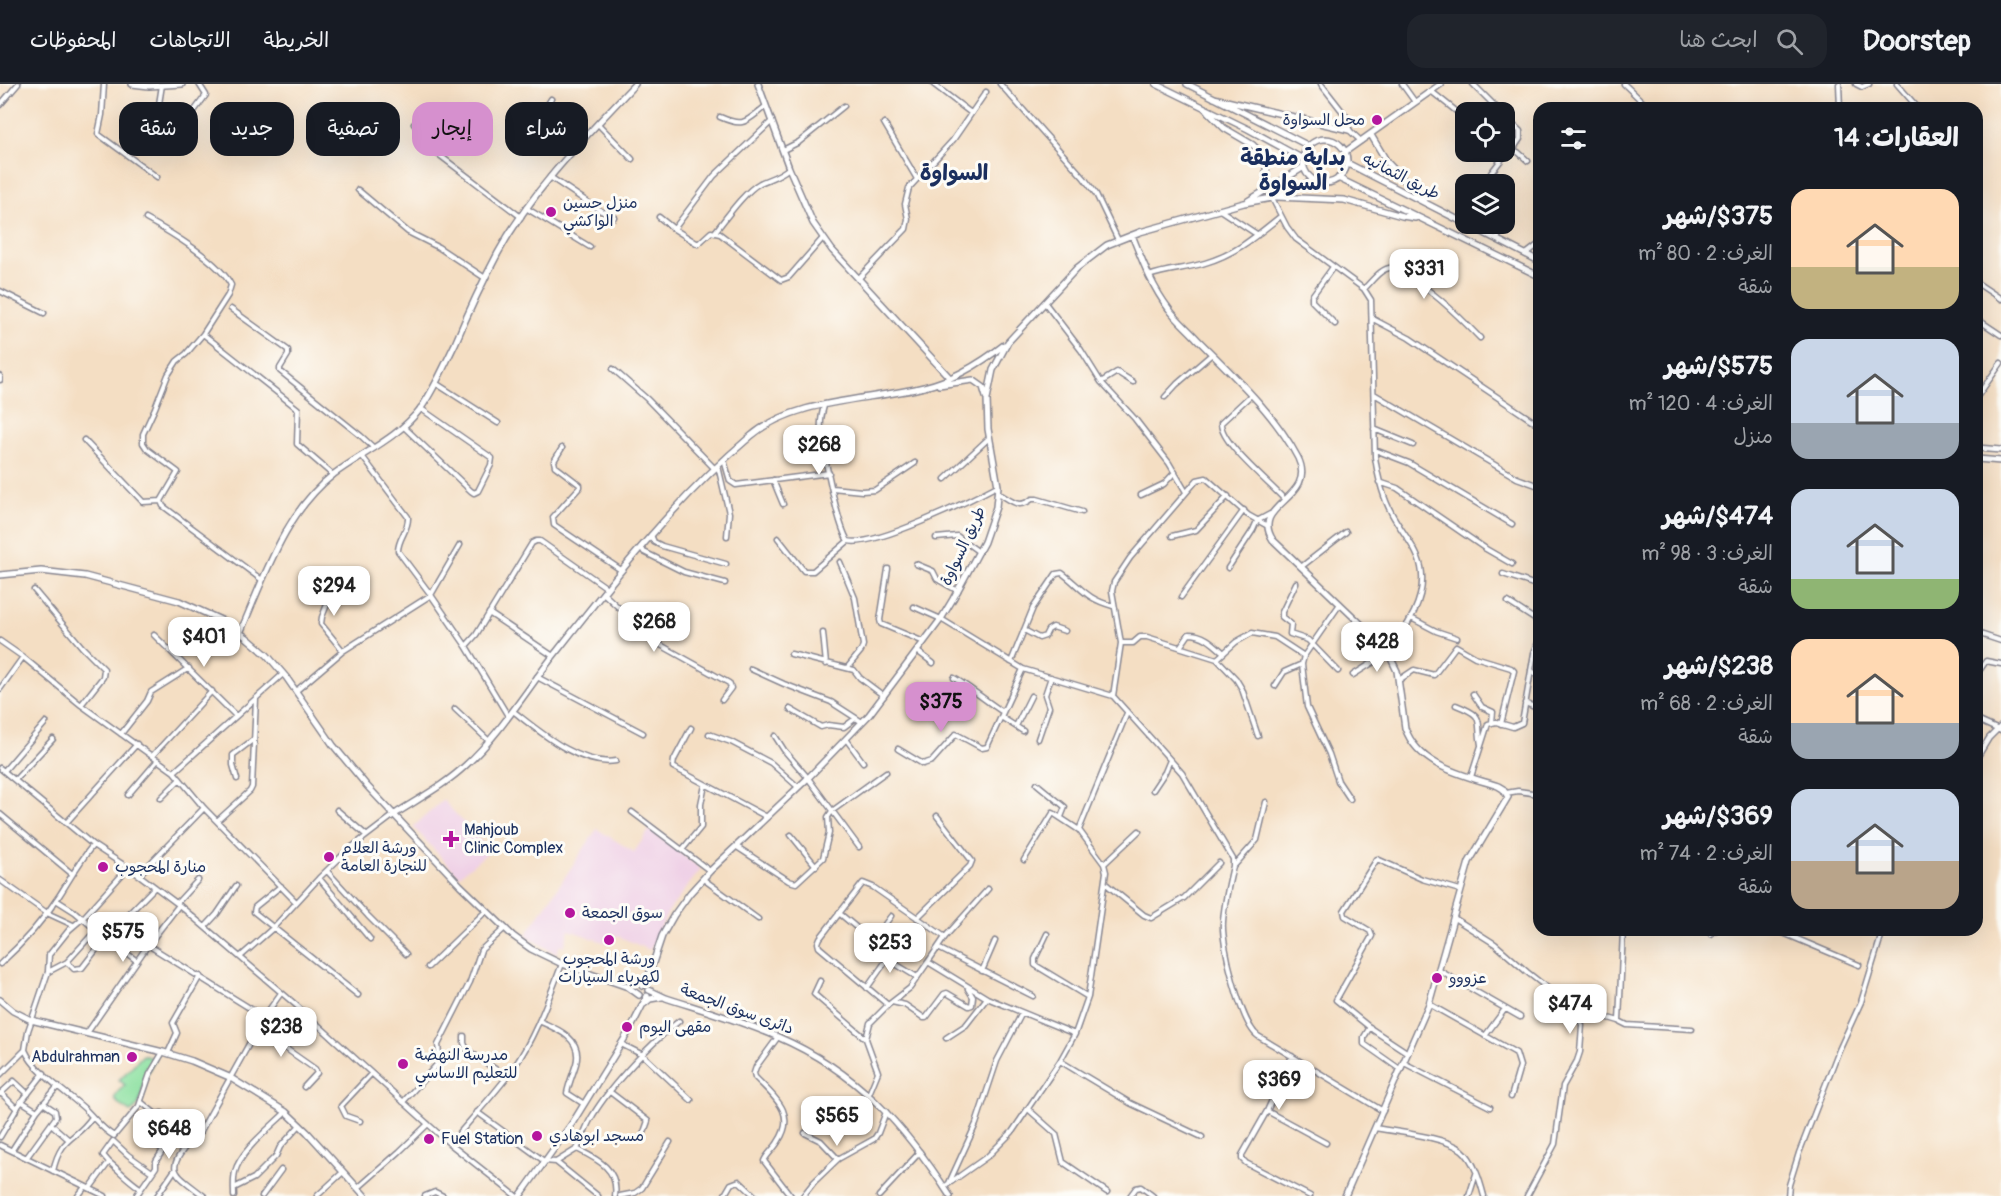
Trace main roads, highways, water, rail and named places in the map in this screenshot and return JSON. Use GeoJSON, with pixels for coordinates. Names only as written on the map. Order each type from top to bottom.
{"type":"FeatureCollection","features":[{"type":"Feature","properties":{"kind":"place","name":"محل السواوة"},"geometry":{"type":"Point","coordinates":[1377,120]}},
{"type":"Feature","properties":{"kind":"place","name":"منزل حسين الواكشي"},"geometry":{"type":"Point","coordinates":[551,212]}},
{"type":"Feature","properties":{"kind":"place","name":"Mahjoub Clinic Complex"},"geometry":{"type":"Point","coordinates":[451,839]}},
{"type":"Feature","properties":{"kind":"place","name":"ورشة العلام للنجارة العامة"},"geometry":{"type":"Point","coordinates":[329,857]}},
{"type":"Feature","properties":{"kind":"place","name":"منارة المحجوب"},"geometry":{"type":"Point","coordinates":[103,867]}},
{"type":"Feature","properties":{"kind":"place","name":"سوق الجمعة"},"geometry":{"type":"Point","coordinates":[570,913]}},
{"type":"Feature","properties":{"kind":"place","name":"ورشة المحجوب لكهرباء السيارات"},"geometry":{"type":"Point","coordinates":[609,940]}},
{"type":"Feature","properties":{"kind":"place","name":"عزووو"},"geometry":{"type":"Point","coordinates":[1437,978]}},
{"type":"Feature","properties":{"kind":"place","name":"مقهى اليوم"},"geometry":{"type":"Point","coordinates":[627,1027]}},
{"type":"Feature","properties":{"kind":"place","name":"Abdulrahman"},"geometry":{"type":"Point","coordinates":[132,1057]}},
{"type":"Feature","properties":{"kind":"place","name":"مدرسة النهضة للتعليم الاساسي"},"geometry":{"type":"Point","coordinates":[403,1064]}},
{"type":"Feature","properties":{"kind":"place","name":"مسجد ابوهادي"},"geometry":{"type":"Point","coordinates":[537,1136]}},
{"type":"Feature","properties":{"kind":"place","name":"Fuel Station"},"geometry":{"type":"Point","coordinates":[429,1139]}},
{"type":"Feature","properties":{"kind":"district","name":"بداية منطقة السواوة"},"geometry":{"type":"Point","coordinates":[1293,170]}},
{"type":"Feature","properties":{"kind":"district","name":"السواوة"},"geometry":{"type":"Point","coordinates":[954,173]}}]}
